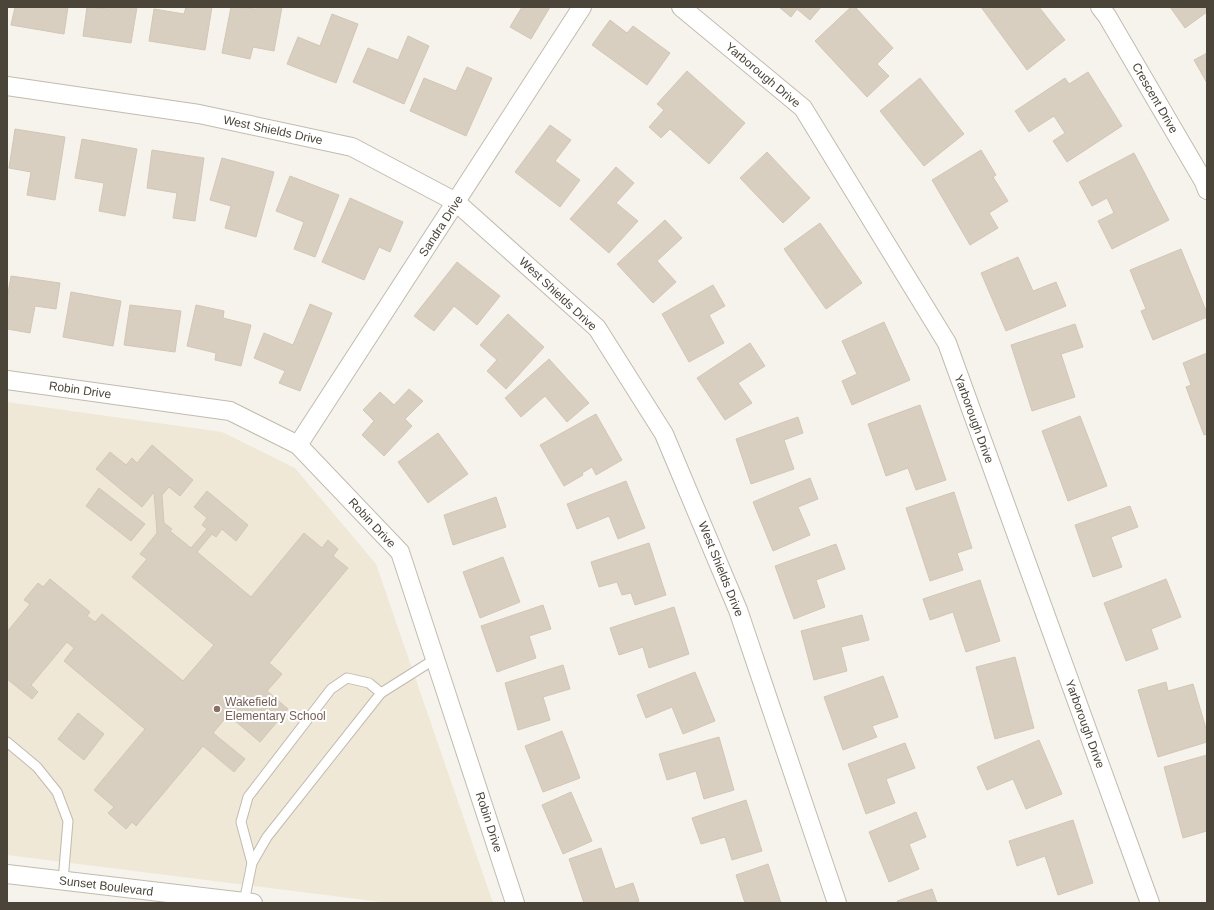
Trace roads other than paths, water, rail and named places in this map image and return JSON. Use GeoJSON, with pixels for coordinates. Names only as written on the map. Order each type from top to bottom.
{"type":"FeatureCollection","features":[{"type":"Feature","properties":{"kind":"street","name":"Sandra Drive"},"geometry":{"type":"LineString","coordinates":[[298,445],[582,7]]}},
{"type":"Feature","properties":{"kind":"street","name":"Yarborough Drive"},"geometry":{"type":"LineString","coordinates":[[681,7],[803,108],[947,343],[1150,903]]}},
{"type":"Feature","properties":{"kind":"street","name":"Crescent Drive"},"geometry":{"type":"LineString","coordinates":[[1100,7],[1204,182],[1207,190]]}},
{"type":"Feature","properties":{"kind":"street","name":"West Shields Drive"},"geometry":{"type":"LineString","coordinates":[[7,86],[199,114],[352,147],[456,202],[597,328],[664,434],[738,610],[837,903]]}},
{"type":"Feature","properties":{"kind":"street","name":"Robin Drive"},"geometry":{"type":"LineString","coordinates":[[7,380],[230,411],[298,445],[400,552],[515,903]]}},
{"type":"Feature","properties":{"kind":"street","name":"Sunset Boulevard"},"geometry":{"type":"LineString","coordinates":[[7,874],[62,880],[205,900],[249,902]]}},
{"type":"Feature","properties":{"kind":"lane"},"geometry":{"type":"LineString","coordinates":[[252,864],[267,837],[381,693],[435,659]]}},
{"type":"Feature","properties":{"kind":"lane"},"geometry":{"type":"LineString","coordinates":[[249,902],[252,864],[241,822],[248,797],[331,689],[347,678],[369,683],[381,693]]}},
{"type":"Feature","properties":{"kind":"lane"},"geometry":{"type":"LineString","coordinates":[[7,742],[37,767],[57,792],[68,822],[62,880]]}},
{"type":"Feature","properties":{"kind":"place","name":"Wakefield Elementary School"},"geometry":{"type":"Point","coordinates":[217,709]}}]}
